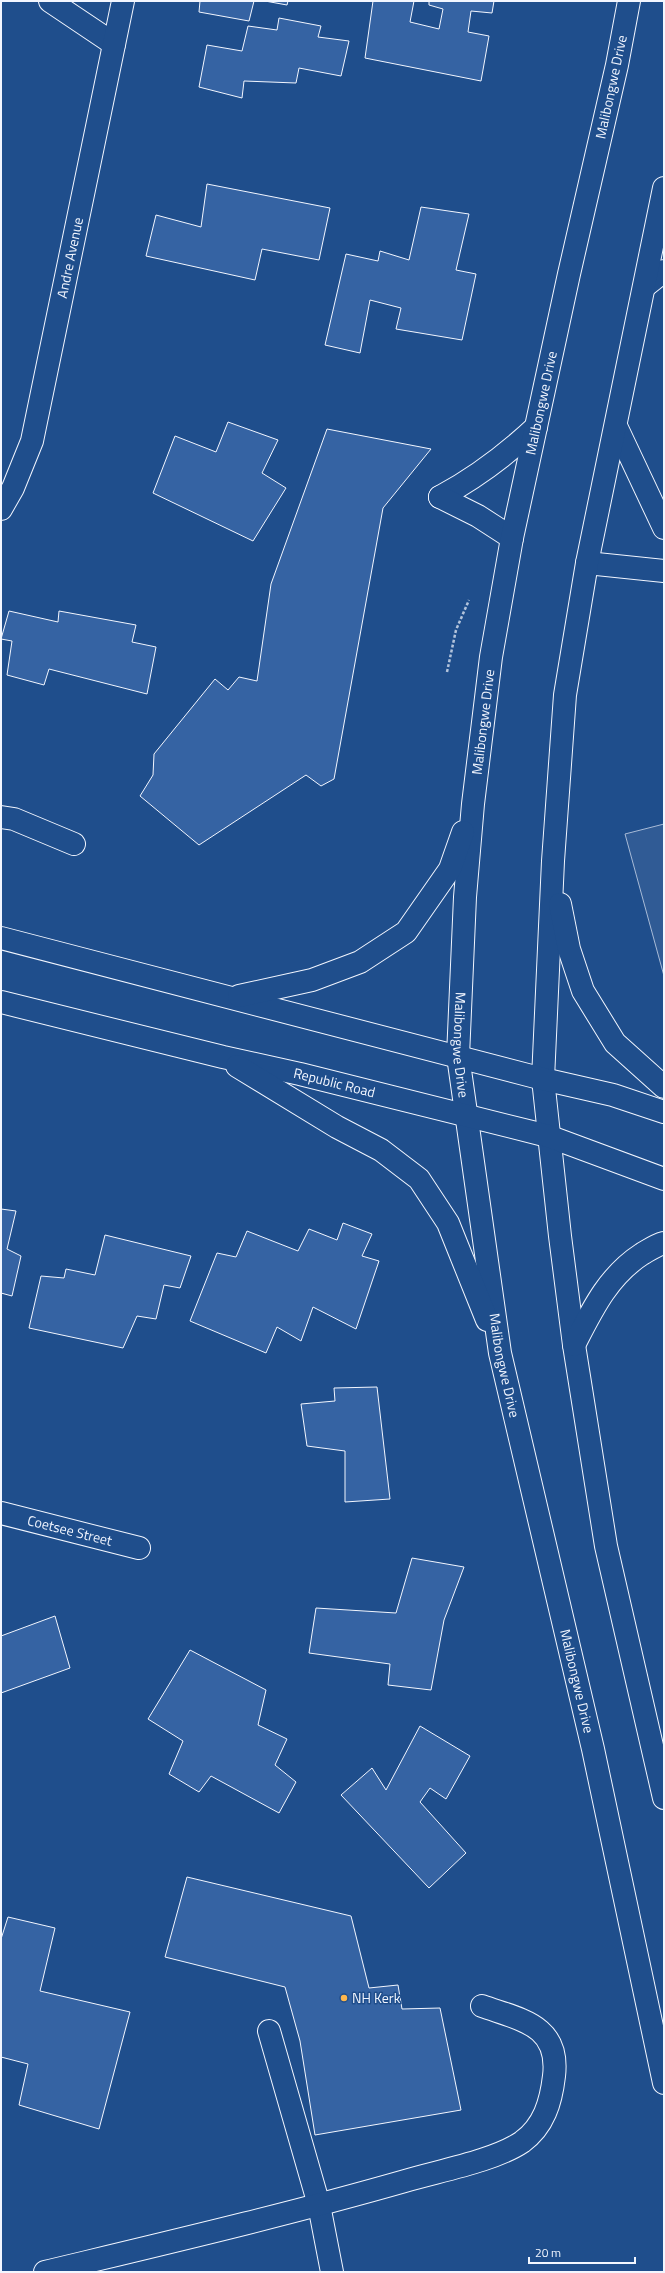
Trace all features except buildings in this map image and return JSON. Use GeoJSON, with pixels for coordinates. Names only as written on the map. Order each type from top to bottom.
{"type":"FeatureCollection","features":[{"type":"Feature","properties":{"kind":"main road"},"geometry":{"type":"LineString","coordinates":[[50,1],[114,44]]}},
{"type":"Feature","properties":{"kind":"main road","name":"Andre Avenue"},"geometry":{"type":"LineString","coordinates":[[1,509],[13,488],[32,441],[123,1]]}},
{"type":"Feature","properties":{"kind":"main road","name":"Malibongwe Drive"},"geometry":{"type":"LineString","coordinates":[[629,1],[617,65],[512,538],[491,657],[473,804],[465,897],[458,1056],[500,1353],[592,1749],[664,2084]]}},
{"type":"Feature","properties":{"kind":"main road"},"geometry":{"type":"LineString","coordinates":[[663,195],[587,564],[565,695],[553,861],[548,1010],[543,1079],[548,1136],[574,1344],[606,1546],[664,1798]]}},
{"type":"Feature","properties":{"kind":"main road"},"geometry":{"type":"LineString","coordinates":[[645,286],[664,271]]}},
{"type":"Feature","properties":{"kind":"main road"},"geometry":{"type":"LineString","coordinates":[[616,426],[664,528]]}},
{"type":"Feature","properties":{"kind":"main road"},"geometry":{"type":"LineString","coordinates":[[512,538],[478,516],[440,497],[477,476],[507,454],[536,427]]}},
{"type":"Feature","properties":{"kind":"main road"},"geometry":{"type":"LineString","coordinates":[[587,564],[664,571]]}},
{"type":"Feature","properties":{"kind":"main road"},"geometry":{"type":"LineString","coordinates":[[235,997],[312,980],[326,975],[360,962],[406,932],[450,869],[473,804]]}},
{"type":"Feature","properties":{"kind":"main road"},"geometry":{"type":"LineString","coordinates":[[1,818],[14,819],[74,844]]}},
{"type":"Feature","properties":{"kind":"main road"},"geometry":{"type":"LineString","coordinates":[[553,861],[569,950],[583,991],[615,1043],[664,1087]]}},
{"type":"Feature","properties":{"kind":"main road"},"geometry":{"type":"LineString","coordinates":[[1,938],[112,968],[235,997],[543,1079],[614,1095],[664,1112]]}},
{"type":"Feature","properties":{"kind":"main road","name":"Republic Road"},"geometry":{"type":"LineString","coordinates":[[1,1002],[223,1057],[300,1074],[548,1136],[664,1179]]}},
{"type":"Feature","properties":{"kind":"main road"},"geometry":{"type":"LineString","coordinates":[[223,1057],[337,1127],[381,1150],[419,1180],[448,1223],[500,1353]]}},
{"type":"Feature","properties":{"kind":"main road"},"geometry":{"type":"LineString","coordinates":[[574,1344],[596,1302],[612,1279],[633,1260],[657,1245],[664,1243]]}},
{"type":"Feature","properties":{"kind":"main road","name":"Coetsee Street"},"geometry":{"type":"LineString","coordinates":[[1,1513],[139,1548]]}},
{"type":"Feature","properties":{"kind":"main road"},"geometry":{"type":"LineString","coordinates":[[46,2272],[318,2205],[487,2157],[521,2142],[535,2130],[544,2115],[552,2096],[553,2053],[547,2036],[536,2027],[482,2006]]}},
{"type":"Feature","properties":{"kind":"main road"},"geometry":{"type":"LineString","coordinates":[[269,2031],[318,2205],[332,2272]]}},
{"type":"Feature","properties":{"kind":"path"},"geometry":{"type":"LineString","coordinates":[[447,672],[456,630],[470,598]]}},
{"type":"Feature","properties":{"kind":"shaded area"},"geometry":{"type":"Polygon","coordinates":[[[664,824],[664,976],[625,834],[664,824]]]}},
{"type":"Feature","properties":{"kind":"place","name":"NH Kerk"},"geometry":{"type":"Point","coordinates":[344,1998]}}]}
